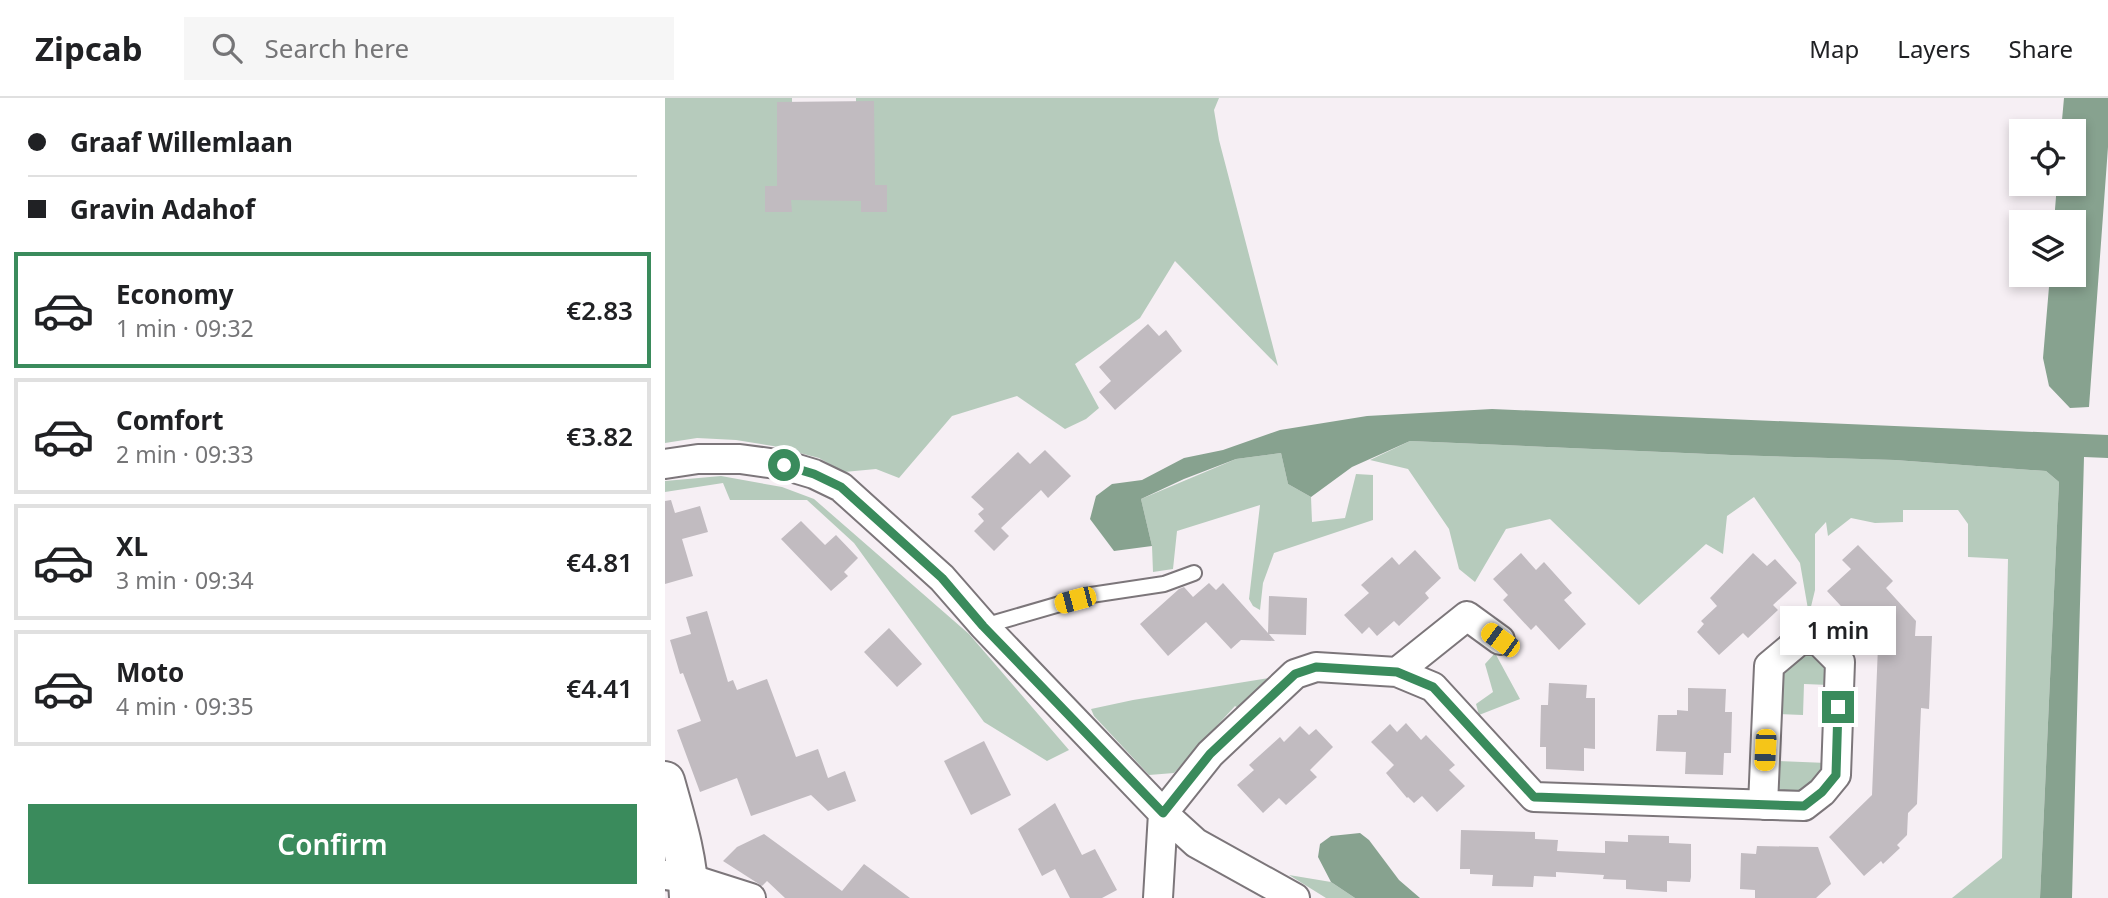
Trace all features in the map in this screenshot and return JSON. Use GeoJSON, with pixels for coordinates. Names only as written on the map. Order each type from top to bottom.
{"type":"FeatureCollection","features":[{"type":"Feature","properties":{"kind":"main road"},"geometry":{"type":"LineString","coordinates":[[665,782],[681,884]]}},
{"type":"Feature","properties":{"kind":"street"},"geometry":{"type":"LineString","coordinates":[[665,464],[698,459],[740,459],[794,468],[841,487],[942,578],[983,626],[1163,813],[1196,843],[1296,898]]}},
{"type":"Feature","properties":{"kind":"street"},"geometry":{"type":"LineString","coordinates":[[1397,672],[1467,616],[1500,640]]}},
{"type":"Feature","properties":{"kind":"street"},"geometry":{"type":"LineString","coordinates":[[1159,898],[1163,813],[1210,754],[1295,674],[1316,667],[1397,672],[1433,687],[1534,797],[1762,805],[1804,806],[1822,792],[1836,775],[1840,662],[1818,640],[1800,640],[1769,666],[1762,805]]}},
{"type":"Feature","properties":{"kind":"street"},"geometry":{"type":"LineString","coordinates":[[681,884],[751,898]]}},
{"type":"Feature","properties":{"kind":"lane"},"geometry":{"type":"LineString","coordinates":[[983,626],[1091,595],[1132,591],[1164,584],[1194,573]]}},
{"type":"Feature","properties":{"kind":"shaded area"},"geometry":{"type":"Polygon","coordinates":[[[665,98],[792,98],[792,113],[856,115],[856,98],[1219,98],[1214,110],[1219,140],[1278,366],[1175,261],[1140,318],[1075,364],[1099,408],[1086,419],[1065,429],[1017,396],[952,416],[899,478],[876,469],[844,472],[819,458],[736,440],[697,438],[665,443],[665,98]]]}},
{"type":"Feature","properties":{"kind":"shaded area"},"geometry":{"type":"Polygon","coordinates":[[[2064,98],[2108,98],[2108,147],[2089,407],[2070,408],[2049,386],[2043,358],[2049,287],[2086,287],[2086,210],[2055,210],[2056,196],[2086,196],[2086,119],[2062,119],[2064,98]]]}},
{"type":"Feature","properties":{"kind":"shaded area"},"geometry":{"type":"Polygon","coordinates":[[[1492,409],[2108,435],[2108,458],[2084,457],[2072,898],[2040,898],[2059,482],[2046,471],[1895,460],[1410,441],[1352,467],[1311,497],[1288,484],[1281,453],[1236,459],[1184,479],[1141,499],[1152,546],[1114,551],[1090,519],[1096,496],[1112,484],[1142,480],[1184,458],[1223,450],[1280,430],[1367,416],[1492,409]]]}},
{"type":"Feature","properties":{"kind":"shaded area"},"geometry":{"type":"Polygon","coordinates":[[[1410,441],[1895,460],[2046,471],[2059,482],[2040,898],[1952,898],[2002,858],[2008,559],[1968,557],[1968,524],[1958,510],[1903,510],[1903,522],[1875,523],[1851,518],[1828,536],[1826,522],[1815,534],[1815,590],[1809,615],[1800,563],[1754,497],[1727,516],[1723,554],[1706,544],[1639,605],[1550,519],[1506,529],[1475,582],[1459,569],[1449,529],[1408,469],[1370,460],[1410,441]]]}},
{"type":"Feature","properties":{"kind":"shaded area"},"geometry":{"type":"Polygon","coordinates":[[[1281,453],[1288,484],[1311,497],[1312,522],[1345,518],[1356,474],[1373,475],[1373,520],[1274,553],[1263,583],[1260,610],[1253,606],[1249,599],[1260,505],[1177,531],[1173,569],[1153,572],[1152,546],[1141,499],[1236,459],[1281,453]]]}},
{"type":"Feature","properties":{"kind":"shaded area"},"geometry":{"type":"Polygon","coordinates":[[[721,476],[782,487],[814,499],[969,634],[1069,750],[1047,761],[984,722],[854,543],[807,500],[730,500],[723,483],[665,492],[665,481],[721,476]]]}},
{"type":"Feature","properties":{"kind":"shaded area"},"geometry":{"type":"Polygon","coordinates":[[[1495,653],[1520,699],[1479,715],[1476,704],[1493,692],[1485,664],[1495,653]]]}},
{"type":"Feature","properties":{"kind":"shaded area"},"geometry":{"type":"Polygon","coordinates":[[[1810,654],[1826,667],[1829,685],[1804,684],[1803,715],[1776,714],[1779,676],[1787,663],[1810,654]]]}},
{"type":"Feature","properties":{"kind":"shaded area"},"geometry":{"type":"Polygon","coordinates":[[[1269,678],[1243,711],[1235,706],[1174,773],[1149,775],[1094,716],[1091,709],[1133,700],[1269,678]]]}},
{"type":"Feature","properties":{"kind":"shaded area"},"geometry":{"type":"Polygon","coordinates":[[[1777,761],[1827,763],[1813,791],[1774,797],[1777,761]]]}},
{"type":"Feature","properties":{"kind":"shaded area"},"geometry":{"type":"Polygon","coordinates":[[[1360,833],[1369,840],[1399,880],[1420,898],[1355,898],[1331,882],[1318,857],[1320,844],[1331,836],[1360,833]]]}},
{"type":"Feature","properties":{"kind":"shaded area"},"geometry":{"type":"Polygon","coordinates":[[[1289,875],[1331,882],[1355,898],[1326,898],[1289,875]]]}},
{"type":"Feature","properties":{"kind":"building"},"geometry":{"type":"Polygon","coordinates":[[[874,101],[875,185],[887,185],[887,212],[861,212],[861,201],[791,200],[792,212],[765,212],[765,186],[777,186],[777,102],[874,101]]]}},
{"type":"Feature","properties":{"kind":"building"},"geometry":{"type":"Polygon","coordinates":[[[1148,324],[1159,336],[1166,330],[1182,351],[1115,410],[1099,392],[1111,381],[1099,367],[1148,324]]]}},
{"type":"Feature","properties":{"kind":"building"},"geometry":{"type":"Polygon","coordinates":[[[1045,450],[1071,476],[1048,498],[1041,490],[1001,528],[1009,536],[994,551],[974,531],[984,521],[978,514],[984,509],[971,497],[1018,452],[1030,464],[1045,450]]]}},
{"type":"Feature","properties":{"kind":"building"},"geometry":{"type":"Polygon","coordinates":[[[671,500],[675,513],[700,506],[708,532],[682,539],[693,576],[665,584],[665,501],[671,500]]]}},
{"type":"Feature","properties":{"kind":"building"},"geometry":{"type":"Polygon","coordinates":[[[801,521],[825,545],[836,535],[858,558],[844,572],[848,576],[831,591],[781,539],[801,521]]]}},
{"type":"Feature","properties":{"kind":"building"},"geometry":{"type":"Polygon","coordinates":[[[1858,545],[1893,581],[1886,588],[1916,621],[1915,636],[1932,636],[1929,709],[1921,708],[1917,804],[1908,813],[1907,835],[1897,845],[1900,848],[1883,864],[1881,861],[1864,876],[1829,837],[1872,795],[1878,646],[1827,591],[1851,569],[1842,560],[1858,545]]]}},
{"type":"Feature","properties":{"kind":"building"},"geometry":{"type":"Polygon","coordinates":[[[1415,550],[1441,578],[1425,593],[1429,598],[1399,626],[1394,621],[1377,636],[1369,627],[1362,634],[1344,615],[1369,593],[1361,585],[1392,557],[1399,565],[1415,550]]]}},
{"type":"Feature","properties":{"kind":"building"},"geometry":{"type":"Polygon","coordinates":[[[1521,553],[1536,570],[1544,562],[1572,593],[1564,600],[1586,624],[1559,650],[1536,625],[1531,630],[1503,600],[1508,595],[1493,579],[1521,553]]]}},
{"type":"Feature","properties":{"kind":"building"},"geometry":{"type":"Polygon","coordinates":[[[1753,553],[1767,566],[1775,559],[1797,583],[1773,605],[1778,610],[1748,638],[1743,633],[1719,655],[1697,632],[1704,624],[1701,621],[1717,606],[1710,598],[1753,553]]]}},
{"type":"Feature","properties":{"kind":"building"},"geometry":{"type":"Polygon","coordinates":[[[1209,583],[1216,590],[1223,583],[1268,633],[1269,596],[1307,598],[1306,635],[1269,634],[1275,641],[1241,640],[1231,649],[1206,622],[1168,656],[1140,624],[1179,589],[1184,587],[1193,597],[1209,583]]]}},
{"type":"Feature","properties":{"kind":"building"},"geometry":{"type":"Polygon","coordinates":[[[707,611],[728,682],[733,680],[737,690],[767,679],[796,757],[818,749],[828,778],[845,771],[856,801],[828,811],[811,795],[751,816],[737,778],[700,792],[677,730],[701,721],[683,673],[680,674],[670,640],[691,634],[686,617],[707,611]]]}},
{"type":"Feature","properties":{"kind":"building"},"geometry":{"type":"Polygon","coordinates":[[[889,628],[922,664],[897,687],[864,652],[889,628]]]}},
{"type":"Feature","properties":{"kind":"building"},"geometry":{"type":"Polygon","coordinates":[[[1549,683],[1587,685],[1586,698],[1595,698],[1595,749],[1584,748],[1584,771],[1546,769],[1546,747],[1540,747],[1541,705],[1548,705],[1549,683]]]}},
{"type":"Feature","properties":{"kind":"building"},"geometry":{"type":"Polygon","coordinates":[[[1688,688],[1726,689],[1725,712],[1732,712],[1731,753],[1724,753],[1723,775],[1685,774],[1686,752],[1656,751],[1658,715],[1677,715],[1677,710],[1688,711],[1688,688]]]}},
{"type":"Feature","properties":{"kind":"building"},"geometry":{"type":"Polygon","coordinates":[[[1406,723],[1421,740],[1426,735],[1455,765],[1449,770],[1465,786],[1437,812],[1422,796],[1414,803],[1407,798],[1386,773],[1394,765],[1371,742],[1390,724],[1397,732],[1406,723]]]}},
{"type":"Feature","properties":{"kind":"building"},"geometry":{"type":"Polygon","coordinates":[[[1300,726],[1309,735],[1316,729],[1333,747],[1310,770],[1317,777],[1286,805],[1279,798],[1263,813],[1237,785],[1254,770],[1249,765],[1280,737],[1284,742],[1300,726]]]}},
{"type":"Feature","properties":{"kind":"building"},"geometry":{"type":"Polygon","coordinates":[[[984,741],[1011,795],[971,815],[944,761],[984,741]]]}},
{"type":"Feature","properties":{"kind":"building"},"geometry":{"type":"Polygon","coordinates":[[[1055,803],[1082,855],[1095,849],[1117,890],[1102,898],[1070,898],[1055,869],[1042,876],[1018,829],[1055,803]]]}},
{"type":"Feature","properties":{"kind":"building"},"geometry":{"type":"Polygon","coordinates":[[[1461,830],[1535,832],[1535,839],[1558,840],[1557,851],[1605,853],[1605,841],[1628,842],[1628,835],[1669,836],[1669,843],[1691,844],[1690,882],[1667,881],[1667,892],[1626,889],[1626,880],[1603,879],[1604,875],[1556,872],[1556,877],[1534,876],[1533,887],[1492,886],[1493,875],[1470,874],[1470,869],[1460,869],[1461,830]]]}},
{"type":"Feature","properties":{"kind":"building"},"geometry":{"type":"Polygon","coordinates":[[[764,834],[842,891],[864,864],[910,898],[785,898],[767,881],[762,886],[723,861],[737,847],[764,834]]]}},
{"type":"Feature","properties":{"kind":"building"},"geometry":{"type":"Polygon","coordinates":[[[1757,846],[1818,847],[1831,884],[1816,898],[1755,898],[1755,890],[1740,889],[1741,853],[1756,854],[1757,846]]]}},
{"type":"Feature","properties":{"kind":"route"},"geometry":{"type":"LineString","coordinates":[[784,465],[814,474],[841,487],[942,578],[983,626],[1163,813],[1210,754],[1295,674],[1316,667],[1397,672],[1433,687],[1495,758],[1534,797],[1804,806],[1822,792],[1836,775],[1838,707]]}}]}
